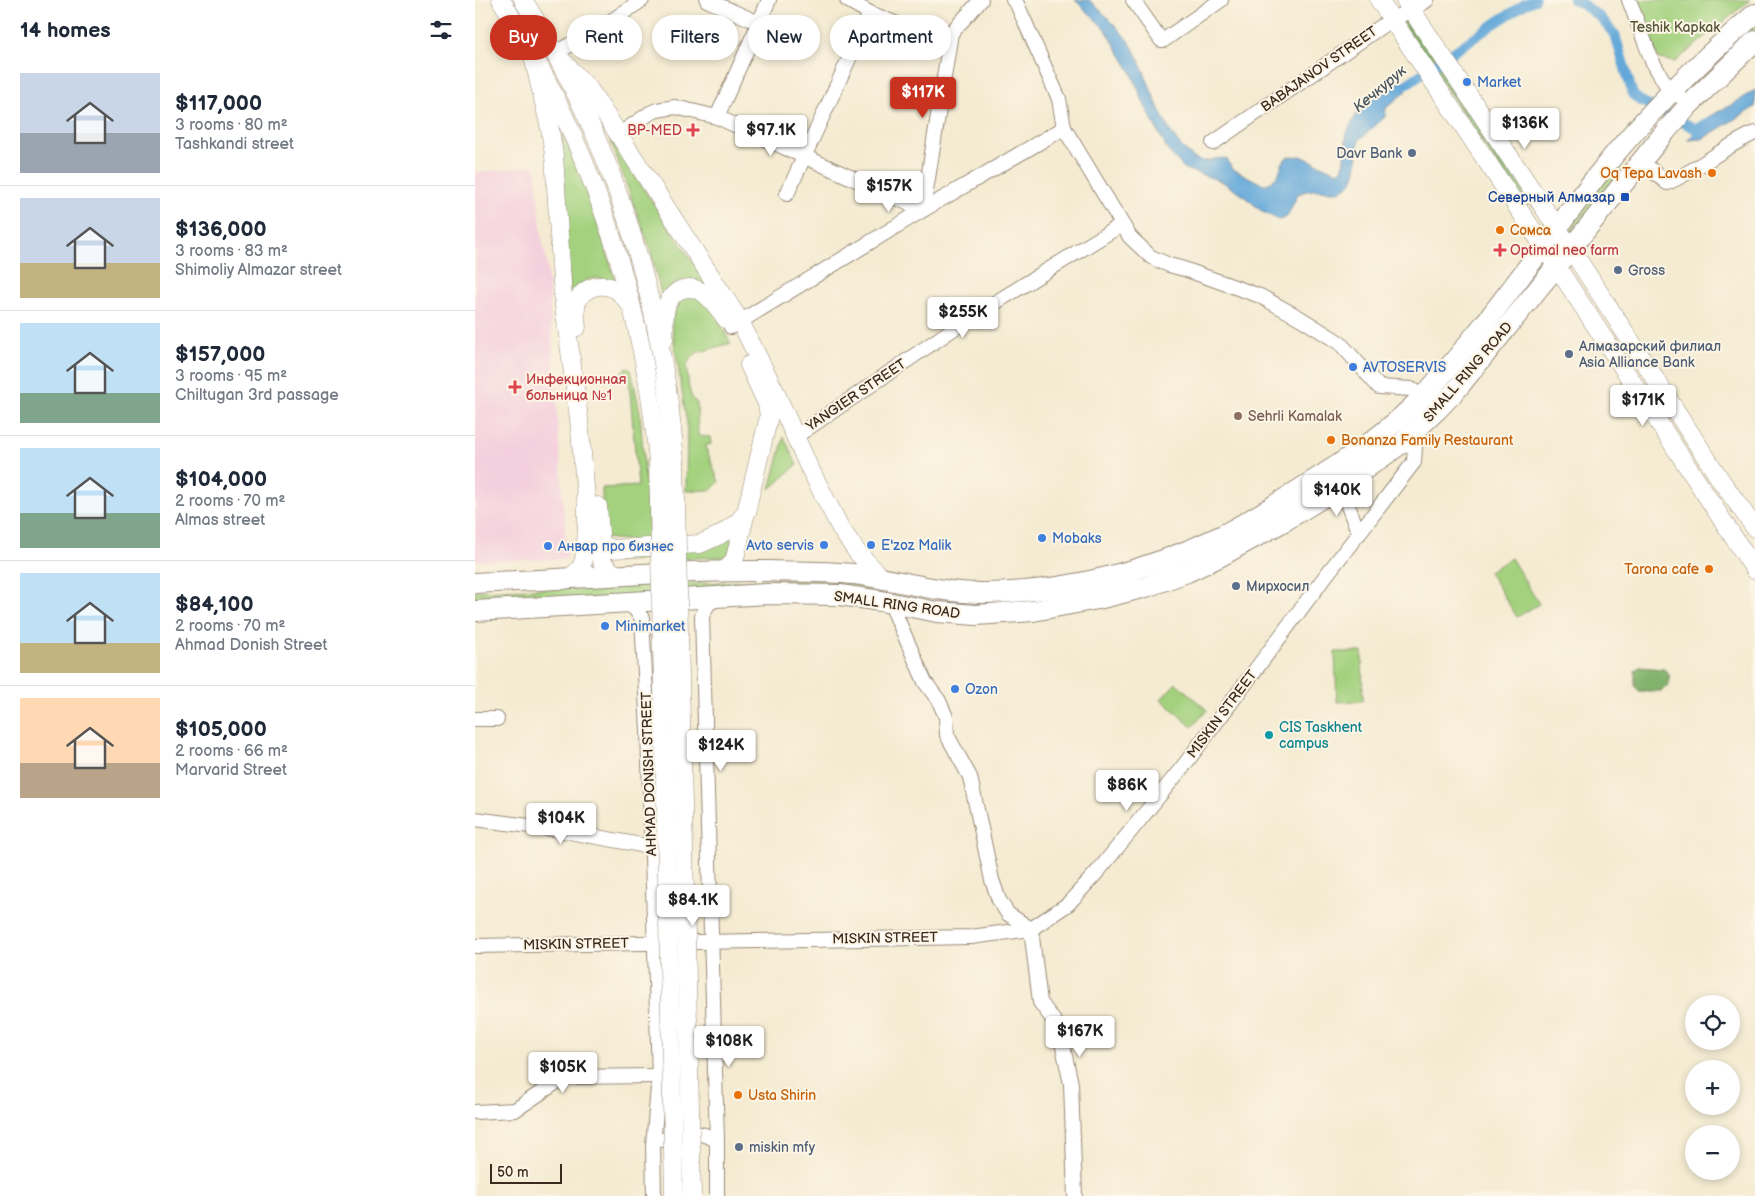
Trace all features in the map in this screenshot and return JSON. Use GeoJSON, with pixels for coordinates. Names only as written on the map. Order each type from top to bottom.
{"type":"FeatureCollection","features":[{"type":"Feature","properties":{"kind":"highway"},"geometry":{"type":"LineString","coordinates":[[1671,91],[1702,60],[1755,14]]}},
{"type":"Feature","properties":{"kind":"highway"},"geometry":{"type":"LineString","coordinates":[[1570,249],[1688,106],[1755,41]]}},
{"type":"Feature","properties":{"kind":"highway","name":"SMALL RING ROAD"},"geometry":{"type":"LineString","coordinates":[[475,583],[771,571],[845,574],[966,592],[1017,591],[1036,590],[1091,581],[1164,560],[1222,535],[1300,490],[1380,435],[1423,397],[1467,345],[1597,176],[1671,91]]}},
{"type":"Feature","properties":{"kind":"highway","name":"SMALL RING ROAD"},"geometry":{"type":"LineString","coordinates":[[475,611],[767,594],[840,595],[946,613],[976,615],[1052,608],[1122,594],[1172,578],[1219,557],[1286,520],[1338,488],[1409,437],[1457,389],[1570,249]]}},
{"type":"Feature","properties":{"kind":"highway"},"geometry":{"type":"LineString","coordinates":[[884,580],[885,602]]}},
{"type":"Feature","properties":{"kind":"main road","name":"AHMAD DONISH STREET"},"geometry":{"type":"LineString","coordinates":[[501,0],[510,15]]}},
{"type":"Feature","properties":{"kind":"main road","name":"AHMAD DONISH STREET"},"geometry":{"type":"LineString","coordinates":[[523,0],[532,15]]}},
{"type":"Feature","properties":{"kind":"main road"},"geometry":{"type":"LineString","coordinates":[[1379,0],[1556,266],[1751,548],[1755,570]]}},
{"type":"Feature","properties":{"kind":"main road"},"geometry":{"type":"LineString","coordinates":[[1409,5],[1558,229],[1722,482],[1755,528]]}},
{"type":"Feature","properties":{"kind":"main road"},"geometry":{"type":"LineString","coordinates":[[557,55],[589,89],[618,135],[774,390],[841,529],[857,552],[884,580]]}},
{"type":"Feature","properties":{"kind":"main road","name":"AHMAD DONISH STREET"},"geometry":{"type":"LineString","coordinates":[[557,57],[580,102],[602,153],[636,249],[663,360],[671,412],[666,461],[674,1196]]}},
{"type":"Feature","properties":{"kind":"main road"},"geometry":{"type":"LineString","coordinates":[[534,60],[554,155],[563,298],[584,466],[587,524],[583,563],[573,575],[563,580]]}},
{"type":"Feature","properties":{"kind":"main road","name":"AHMAD DONISH STREET"},"geometry":{"type":"LineString","coordinates":[[536,60],[558,102],[585,162],[605,218],[633,308],[652,408],[666,461],[692,1196]]}},
{"type":"Feature","properties":{"kind":"main road"},"geometry":{"type":"LineString","coordinates":[[589,89],[602,153]]}},
{"type":"Feature","properties":{"kind":"main road"},"geometry":{"type":"LineString","coordinates":[[622,576],[611,572],[601,559],[594,449],[575,310],[584,292],[591,287],[600,286],[616,290],[633,308]]}},
{"type":"Feature","properties":{"kind":"main road"},"geometry":{"type":"LineString","coordinates":[[663,360],[667,306],[674,295],[681,290],[690,288],[704,294],[735,324],[767,404],[769,414],[735,558],[730,566],[721,572]]}},
{"type":"Feature","properties":{"kind":"main road"},"geometry":{"type":"LineString","coordinates":[[587,524],[599,544],[613,548],[700,544],[720,535],[737,522],[747,511],[757,493],[777,410],[774,390]]}},
{"type":"Feature","properties":{"kind":"street"},"geometry":{"type":"LineString","coordinates":[[557,52],[601,28],[642,0]]}},
{"type":"Feature","properties":{"kind":"street"},"geometry":{"type":"LineString","coordinates":[[707,0],[748,18]]}},
{"type":"Feature","properties":{"kind":"street"},"geometry":{"type":"LineString","coordinates":[[762,15],[769,0]]}},
{"type":"Feature","properties":{"kind":"street"},"geometry":{"type":"LineString","coordinates":[[847,0],[875,15]]}},
{"type":"Feature","properties":{"kind":"street"},"geometry":{"type":"LineString","coordinates":[[951,33],[981,0]]}},
{"type":"Feature","properties":{"kind":"street"},"geometry":{"type":"LineString","coordinates":[[1013,0],[1017,4],[1059,99],[1064,128],[1130,237],[1151,257],[1260,296],[1300,318],[1340,343],[1379,387],[1411,389],[1423,397]]}},
{"type":"Feature","properties":{"kind":"street"},"geometry":{"type":"LineString","coordinates":[[1133,0],[1161,40],[1164,40],[1221,0]]}},
{"type":"Feature","properties":{"kind":"street","name":"BABAJANOV STREET"},"geometry":{"type":"LineString","coordinates":[[1213,142],[1392,19],[1409,5],[1427,0]]}},
{"type":"Feature","properties":{"kind":"street"},"geometry":{"type":"LineString","coordinates":[[1629,0],[1652,61],[1671,91],[1688,106]]}},
{"type":"Feature","properties":{"kind":"street"},"geometry":{"type":"LineString","coordinates":[[787,194],[870,13]]}},
{"type":"Feature","properties":{"kind":"street"},"geometry":{"type":"LineString","coordinates":[[717,117],[748,48]]}},
{"type":"Feature","properties":{"kind":"street"},"geometry":{"type":"LineString","coordinates":[[923,210],[947,60]]}},
{"type":"Feature","properties":{"kind":"street"},"geometry":{"type":"LineString","coordinates":[[618,135],[649,113],[666,108],[675,107],[717,117],[923,210]]}},
{"type":"Feature","properties":{"kind":"street"},"geometry":{"type":"LineString","coordinates":[[735,324],[923,210],[1064,128]]}},
{"type":"Feature","properties":{"kind":"street"},"geometry":{"type":"LineString","coordinates":[[1641,161],[1667,183],[1684,176],[1742,138],[1755,133]]}},
{"type":"Feature","properties":{"kind":"street","name":"YANGIER STREET"},"geometry":{"type":"LineString","coordinates":[[795,437],[959,325],[1121,225]]}},
{"type":"Feature","properties":{"kind":"street","name":"MISKIN STREET"},"geometry":{"type":"LineString","coordinates":[[475,946],[971,937],[1031,929],[1068,904],[1099,870],[1185,764],[1415,462],[1415,447],[1409,437]]}},
{"type":"Feature","properties":{"kind":"street"},"geometry":{"type":"LineString","coordinates":[[1338,488],[1345,498],[1359,534]]}},
{"type":"Feature","properties":{"kind":"street"},"geometry":{"type":"LineString","coordinates":[[717,1196],[702,616],[708,604],[721,596]]}},
{"type":"Feature","properties":{"kind":"street","name":"AHMAD DONISH STREET"},"geometry":{"type":"LineString","coordinates":[[623,602],[634,608],[642,618],[659,1076],[653,1145],[654,1196]]}},
{"type":"Feature","properties":{"kind":"street"},"geometry":{"type":"LineString","coordinates":[[885,602],[925,682],[939,701],[946,717],[947,735],[970,777],[992,880],[999,900],[1009,914],[1031,929],[1040,1002],[1059,1028],[1071,1084],[1075,1196]]}},
{"type":"Feature","properties":{"kind":"street"},"geometry":{"type":"LineString","coordinates":[[475,719],[497,718]]}},
{"type":"Feature","properties":{"kind":"street"},"geometry":{"type":"LineString","coordinates":[[475,819],[553,829],[652,847]]}},
{"type":"Feature","properties":{"kind":"street"},"geometry":{"type":"LineString","coordinates":[[475,1112],[515,1110],[564,1077],[659,1076]]}},
{"type":"Feature","properties":{"kind":"street"},"geometry":{"type":"LineString","coordinates":[[653,1145],[669,1137],[687,1133],[705,1134],[717,1141]]}},
{"type":"Feature","properties":{"kind":"shaded area","name":"Инфекционная больница №1"},"geometry":{"type":"Polygon","coordinates":[[[535,166],[542,239],[547,263],[567,559],[475,561],[475,173],[535,166]]]}},
{"type":"Feature","properties":{"kind":"green space","name":"Teshik Kapkak"},"geometry":{"type":"Polygon","coordinates":[[[1636,0],[1750,0],[1675,62],[1659,59],[1636,0]]]}},
{"type":"Feature","properties":{"kind":"green space"},"geometry":{"type":"Polygon","coordinates":[[[1410,18],[1532,202],[1525,207],[1403,23],[1410,18]]]}},
{"type":"Feature","properties":{"kind":"green space"},"geometry":{"type":"Polygon","coordinates":[[[1755,21],[1755,30],[1704,79],[1700,74],[1755,21]]]}},
{"type":"Feature","properties":{"kind":"green space"},"geometry":{"type":"Polygon","coordinates":[[[551,111],[587,195],[616,282],[595,278],[590,279],[581,285],[571,298],[551,111]]]}},
{"type":"Feature","properties":{"kind":"green space"},"geometry":{"type":"Polygon","coordinates":[[[609,137],[710,288],[694,281],[683,280],[673,285],[662,298],[650,248],[609,137]]]}},
{"type":"Feature","properties":{"kind":"green space"},"geometry":{"type":"Polygon","coordinates":[[[1617,166],[1621,168],[1620,171],[1572,232],[1569,233],[1566,228],[1617,166]]]}},
{"type":"Feature","properties":{"kind":"green space"},"geometry":{"type":"Polygon","coordinates":[[[687,296],[702,300],[708,306],[731,343],[696,353],[686,365],[689,388],[692,398],[697,403],[698,436],[710,437],[711,444],[705,446],[719,482],[711,490],[686,491],[687,424],[671,321],[676,304],[687,296]]]}},
{"type":"Feature","properties":{"kind":"green space"},"geometry":{"type":"Polygon","coordinates":[[[627,368],[631,370],[640,412],[650,542],[603,538],[602,488],[638,486],[629,380],[622,380],[621,372],[627,368]]]}},
{"type":"Feature","properties":{"kind":"green space"},"geometry":{"type":"Polygon","coordinates":[[[784,437],[797,465],[770,489],[784,437]]]}},
{"type":"Feature","properties":{"kind":"green space"},"geometry":{"type":"Polygon","coordinates":[[[736,530],[727,556],[723,557],[609,561],[604,550],[736,530]]]}},
{"type":"Feature","properties":{"kind":"green space"},"geometry":{"type":"Polygon","coordinates":[[[1511,558],[1539,604],[1517,617],[1489,572],[1511,558]]]}},
{"type":"Feature","properties":{"kind":"green space"},"geometry":{"type":"Polygon","coordinates":[[[841,578],[870,586],[870,590],[475,603],[475,591],[841,578]]]}},
{"type":"Feature","properties":{"kind":"green space"},"geometry":{"type":"Polygon","coordinates":[[[1335,652],[1362,652],[1363,701],[1337,702],[1335,652]]]}},
{"type":"Feature","properties":{"kind":"green space"},"geometry":{"type":"Polygon","coordinates":[[[1639,667],[1664,669],[1669,674],[1669,685],[1661,691],[1639,691],[1635,686],[1635,671],[1639,667]]]}},
{"type":"Feature","properties":{"kind":"green space"},"geometry":{"type":"Polygon","coordinates":[[[1176,683],[1207,710],[1192,727],[1161,699],[1176,683]]]}},
{"type":"Feature","properties":{"kind":"water"},"geometry":{"type":"Polygon","coordinates":[[[1075,0],[1089,0],[1125,36],[1133,48],[1165,122],[1183,148],[1198,160],[1227,159],[1233,169],[1264,185],[1275,179],[1287,157],[1301,156],[1338,172],[1343,168],[1347,132],[1356,115],[1368,100],[1385,92],[1399,82],[1410,81],[1405,92],[1386,108],[1385,117],[1359,140],[1357,164],[1353,180],[1348,186],[1342,190],[1312,190],[1298,194],[1287,217],[1279,220],[1263,212],[1240,193],[1221,181],[1185,169],[1168,151],[1144,104],[1132,74],[1106,30],[1075,0]]]}},
{"type":"Feature","properties":{"kind":"water"},"geometry":{"type":"Polygon","coordinates":[[[1755,90],[1755,107],[1702,139],[1688,140],[1708,117],[1755,90]]]}},
{"type":"Feature","properties":{"kind":"waterway","name":"Кечкурук"},"geometry":{"type":"LineString","coordinates":[[1401,88],[1497,22],[1525,4],[1535,0]]}},
{"type":"Feature","properties":{"kind":"waterway","name":"Кечкурук"},"geometry":{"type":"LineString","coordinates":[[1573,0],[1582,4],[1601,18],[1615,35],[1633,95],[1696,129],[1708,122]]}},
{"type":"Feature","properties":{"kind":"place","name":"Market"},"geometry":{"type":"Point","coordinates":[1467,82]}},
{"type":"Feature","properties":{"kind":"place","name":"BP-MED"},"geometry":{"type":"Point","coordinates":[693,130]}},
{"type":"Feature","properties":{"kind":"place","name":"Davr Bank"},"geometry":{"type":"Point","coordinates":[1412,153]}},
{"type":"Feature","properties":{"kind":"place","name":"Oq Tepa Lavash"},"geometry":{"type":"Point","coordinates":[1712,173]}},
{"type":"Feature","properties":{"kind":"place","name":"Северный Алмазар"},"geometry":{"type":"Point","coordinates":[1625,197]}},
{"type":"Feature","properties":{"kind":"place","name":"Сомса"},"geometry":{"type":"Point","coordinates":[1500,230]}},
{"type":"Feature","properties":{"kind":"place","name":"Optimal neo farm"},"geometry":{"type":"Point","coordinates":[1500,250]}},
{"type":"Feature","properties":{"kind":"place","name":"Gross"},"geometry":{"type":"Point","coordinates":[1618,270]}},
{"type":"Feature","properties":{"kind":"place","name":"Алмазарский филиал Asia Alliance Bank"},"geometry":{"type":"Point","coordinates":[1569,354]}},
{"type":"Feature","properties":{"kind":"place","name":"AVTOSERVIS"},"geometry":{"type":"Point","coordinates":[1353,367]}},
{"type":"Feature","properties":{"kind":"place","name":"Инфекционная больница №1"},"geometry":{"type":"Point","coordinates":[515,387]}},
{"type":"Feature","properties":{"kind":"place","name":"Sehrli Kamalak"},"geometry":{"type":"Point","coordinates":[1238,416]}},
{"type":"Feature","properties":{"kind":"place","name":"Bonanza Family Restaurant"},"geometry":{"type":"Point","coordinates":[1331,440]}},
{"type":"Feature","properties":{"kind":"place","name":"Mobaks"},"geometry":{"type":"Point","coordinates":[1042,538]}},
{"type":"Feature","properties":{"kind":"place","name":"Avto servis"},"geometry":{"type":"Point","coordinates":[824,545]}},
{"type":"Feature","properties":{"kind":"place","name":"E'zoz Malik"},"geometry":{"type":"Point","coordinates":[871,545]}},
{"type":"Feature","properties":{"kind":"place","name":"Анвар про бизнес"},"geometry":{"type":"Point","coordinates":[548,546]}},
{"type":"Feature","properties":{"kind":"place","name":"Tarona cafe"},"geometry":{"type":"Point","coordinates":[1709,569]}},
{"type":"Feature","properties":{"kind":"place","name":"Мирхосил"},"geometry":{"type":"Point","coordinates":[1236,586]}},
{"type":"Feature","properties":{"kind":"place","name":"Minimarket"},"geometry":{"type":"Point","coordinates":[605,626]}},
{"type":"Feature","properties":{"kind":"place","name":"Ozon"},"geometry":{"type":"Point","coordinates":[955,689]}},
{"type":"Feature","properties":{"kind":"place","name":"CIS Taskhent campus"},"geometry":{"type":"Point","coordinates":[1269,735]}},
{"type":"Feature","properties":{"kind":"place","name":"Usta Shirin"},"geometry":{"type":"Point","coordinates":[738,1095]}},
{"type":"Feature","properties":{"kind":"place","name":"miskin mfy"},"geometry":{"type":"Point","coordinates":[739,1147]}}]}
